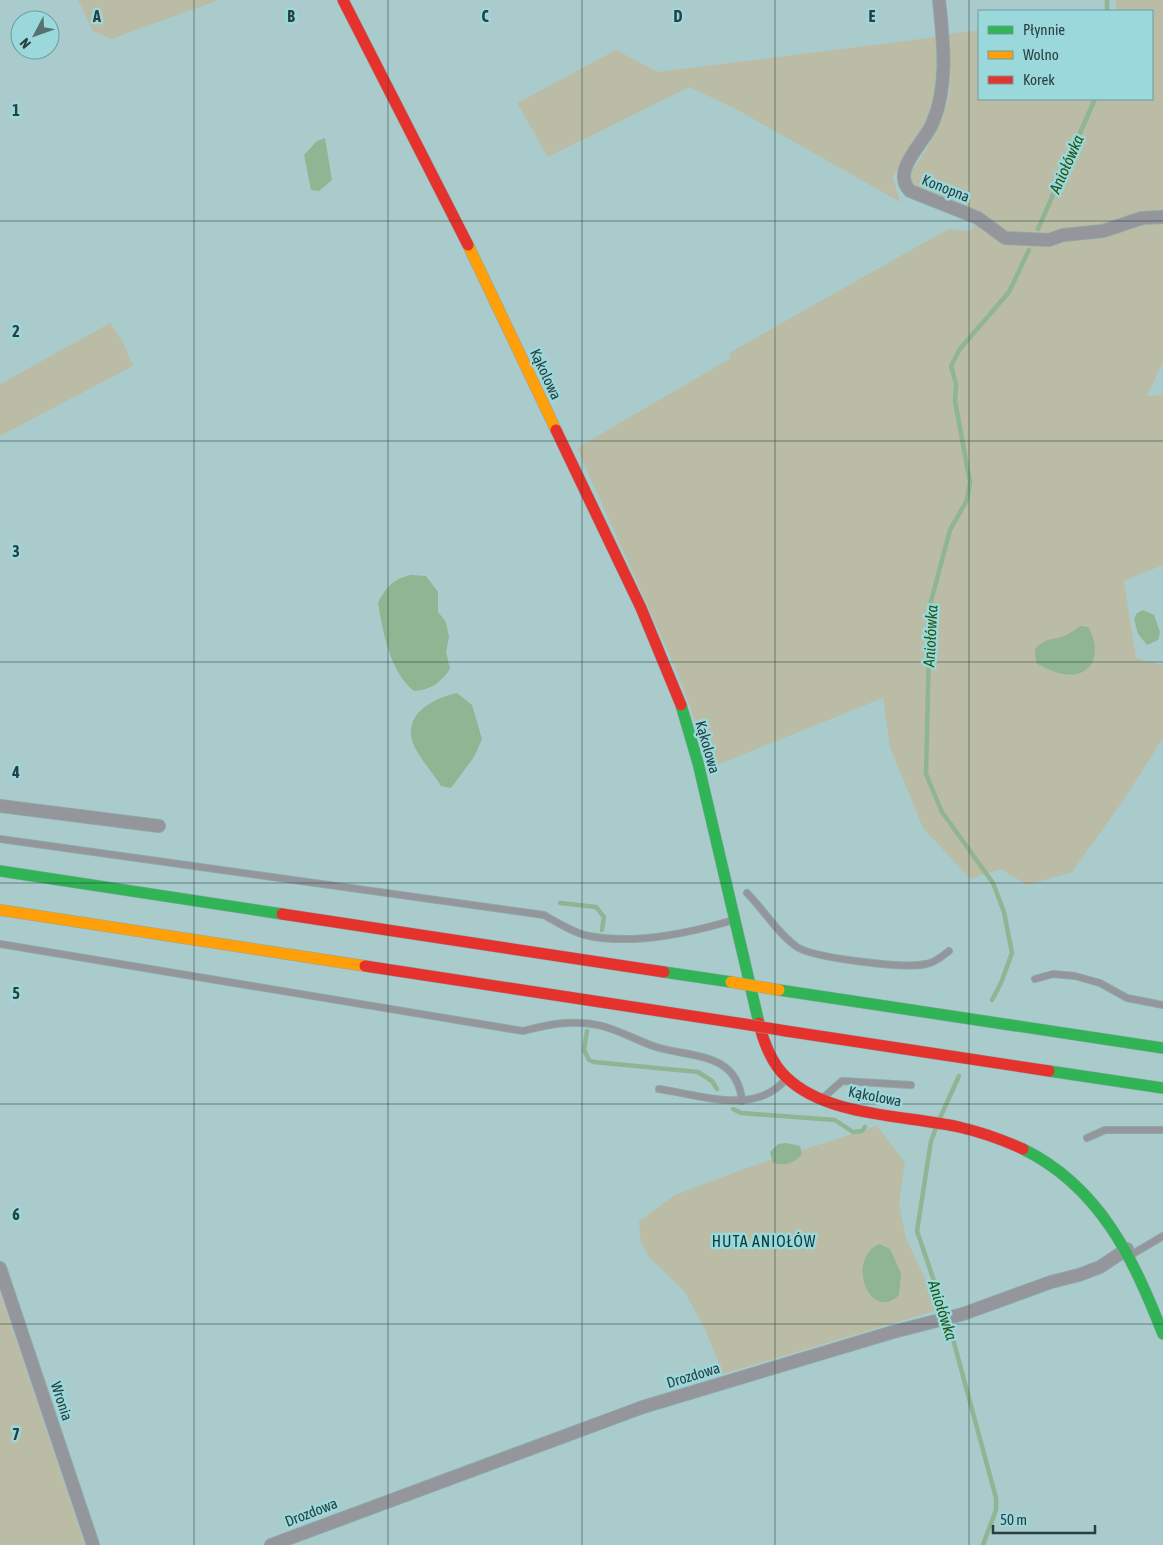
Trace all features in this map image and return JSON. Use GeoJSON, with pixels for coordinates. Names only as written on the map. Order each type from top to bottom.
{"type":"FeatureCollection","features":[{"type":"Feature","properties":{"kind":"main road","name":"Kąkolowa"},"geometry":{"type":"LineString","coordinates":[[343,0],[453,213],[641,608],[666,666],[698,763],[760,1028],[774,1062],[786,1078],[807,1093],[832,1104],[960,1127],[1034,1154],[1065,1176],[1092,1200],[1116,1230],[1129,1252],[1163,1334]]}},
{"type":"Feature","properties":{"kind":"main road"},"geometry":{"type":"LineString","coordinates":[[0,871],[1163,1048]]}},
{"type":"Feature","properties":{"kind":"main road"},"geometry":{"type":"LineString","coordinates":[[0,910],[1163,1088]]}},
{"type":"Feature","properties":{"kind":"street","name":"Konopna"},"geometry":{"type":"LineString","coordinates":[[939,0],[943,41],[942,91],[929,131],[903,170],[903,183],[910,192],[978,218],[1005,238],[1049,240],[1063,235],[1103,232],[1142,218],[1163,217]]}},
{"type":"Feature","properties":{"kind":"street"},"geometry":{"type":"LineString","coordinates":[[0,806],[159,826]]}},
{"type":"Feature","properties":{"kind":"street","name":"Drozdowa"},"geometry":{"type":"LineString","coordinates":[[270,1545],[643,1407],[947,1318],[1050,1282],[1079,1276],[1129,1252]]}},
{"type":"Feature","properties":{"kind":"street","name":"Wronia"},"geometry":{"type":"LineString","coordinates":[[0,1268],[92,1545]]}},
{"type":"Feature","properties":{"kind":"lane"},"geometry":{"type":"LineString","coordinates":[[0,839],[544,915],[588,936],[637,938],[699,930],[735,919]]}},
{"type":"Feature","properties":{"kind":"lane"},"geometry":{"type":"LineString","coordinates":[[747,893],[790,941],[799,948],[814,954],[897,965],[925,965],[949,951]]}},
{"type":"Feature","properties":{"kind":"lane"},"geometry":{"type":"LineString","coordinates":[[0,944],[523,1031],[552,1023],[582,1022],[603,1026],[657,1048],[707,1057],[718,1062],[734,1077],[741,1090],[742,1101]]}},
{"type":"Feature","properties":{"kind":"lane"},"geometry":{"type":"LineString","coordinates":[[1035,979],[1053,974],[1075,976],[1100,983],[1127,998],[1163,1005]]}},
{"type":"Feature","properties":{"kind":"lane"},"geometry":{"type":"LineString","coordinates":[[659,1089],[742,1101],[764,1097],[777,1090],[786,1078]]}},
{"type":"Feature","properties":{"kind":"lane"},"geometry":{"type":"LineString","coordinates":[[822,1099],[834,1085],[842,1081],[911,1085]]}},
{"type":"Feature","properties":{"kind":"lane"},"geometry":{"type":"LineString","coordinates":[[1087,1138],[1105,1130],[1163,1130]]}},
{"type":"Feature","properties":{"kind":"lane"},"geometry":{"type":"LineString","coordinates":[[1129,1252],[1163,1236]]}},
{"type":"Feature","properties":{"kind":"shaded area"},"geometry":{"type":"Polygon","coordinates":[[[78,0],[219,0],[111,39],[93,31],[78,0]]]}},
{"type":"Feature","properties":{"kind":"shaded area"},"geometry":{"type":"Polygon","coordinates":[[[1116,0],[1163,0],[1163,362],[1147,396],[1163,395],[1163,565],[1124,581],[1136,658],[1163,665],[1163,738],[1125,798],[1072,872],[1027,885],[1001,869],[970,879],[923,828],[890,747],[883,698],[712,767],[678,674],[577,448],[731,358],[729,353],[948,229],[971,231],[978,216],[915,187],[909,175],[936,132],[945,109],[950,84],[949,34],[978,30],[978,100],[1153,100],[1153,10],[1116,10],[1116,0]]]}},
{"type":"Feature","properties":{"kind":"shaded area"},"geometry":{"type":"Polygon","coordinates":[[[937,37],[936,97],[923,129],[893,177],[900,202],[736,109],[689,87],[548,157],[517,103],[616,50],[658,72],[937,37]]]}},
{"type":"Feature","properties":{"kind":"shaded area"},"geometry":{"type":"Polygon","coordinates":[[[325,138],[332,180],[319,191],[311,190],[304,155],[317,141],[325,138]]]}},
{"type":"Feature","properties":{"kind":"shaded area"},"geometry":{"type":"Polygon","coordinates":[[[110,323],[123,342],[133,366],[0,436],[0,384],[110,323]]]}},
{"type":"Feature","properties":{"kind":"shaded area"},"geometry":{"type":"Polygon","coordinates":[[[411,575],[426,576],[438,592],[438,612],[446,622],[449,637],[446,652],[450,669],[435,685],[414,691],[406,683],[393,662],[385,639],[378,603],[391,584],[411,575]]]}},
{"type":"Feature","properties":{"kind":"shaded area"},"geometry":{"type":"Polygon","coordinates":[[[1143,610],[1154,615],[1160,632],[1158,640],[1147,645],[1138,634],[1134,619],[1137,613],[1143,610]]]}},
{"type":"Feature","properties":{"kind":"shaded area"},"geometry":{"type":"Polygon","coordinates":[[[1081,626],[1088,627],[1095,645],[1094,659],[1086,670],[1068,675],[1051,671],[1036,663],[1035,649],[1039,645],[1046,640],[1066,635],[1081,626]]]}},
{"type":"Feature","properties":{"kind":"shaded area"},"geometry":{"type":"Polygon","coordinates":[[[457,693],[472,705],[482,739],[474,757],[451,788],[441,786],[421,757],[412,740],[411,730],[417,714],[424,708],[448,695],[457,693]]]}},
{"type":"Feature","properties":{"kind":"shaded area"},"geometry":{"type":"Polygon","coordinates":[[[877,1126],[905,1162],[899,1204],[906,1238],[928,1285],[935,1311],[723,1374],[705,1329],[684,1291],[650,1258],[641,1244],[639,1221],[675,1195],[746,1168],[877,1126]]]}},
{"type":"Feature","properties":{"kind":"shaded area"},"geometry":{"type":"Polygon","coordinates":[[[786,1143],[800,1146],[802,1154],[796,1160],[789,1163],[773,1163],[770,1152],[778,1144],[786,1143]]]}},
{"type":"Feature","properties":{"kind":"shaded area"},"geometry":{"type":"Polygon","coordinates":[[[879,1244],[890,1249],[901,1273],[899,1295],[888,1302],[879,1301],[871,1295],[865,1286],[863,1275],[864,1263],[869,1252],[879,1244]]]}},
{"type":"Feature","properties":{"kind":"shaded area"},"geometry":{"type":"Polygon","coordinates":[[[0,1292],[85,1545],[0,1545],[0,1292]]]}},
{"type":"Feature","properties":{"kind":"waterway","name":"Aniołówka"},"geometry":{"type":"LineString","coordinates":[[1107,0],[1107,10]]}},
{"type":"Feature","properties":{"kind":"waterway","name":"Aniołówka"},"geometry":{"type":"LineString","coordinates":[[1038,229],[1095,100]]}},
{"type":"Feature","properties":{"kind":"waterway","name":"Aniołówka"},"geometry":{"type":"LineString","coordinates":[[992,1000],[1001,983],[1012,953],[1004,912],[993,883],[942,812],[926,774],[930,605],[950,530],[967,500],[970,482],[955,401],[956,384],[951,366],[960,349],[1009,292],[1029,250]]}},
{"type":"Feature","properties":{"kind":"waterway"},"geometry":{"type":"LineString","coordinates":[[560,903],[596,907],[604,917],[602,930]]}},
{"type":"Feature","properties":{"kind":"waterway"},"geometry":{"type":"LineString","coordinates":[[587,1031],[584,1050],[589,1060],[698,1072],[712,1081],[717,1089]]}},
{"type":"Feature","properties":{"kind":"waterway","name":"Aniołówka"},"geometry":{"type":"LineString","coordinates":[[940,1118],[959,1076]]}},
{"type":"Feature","properties":{"kind":"waterway"},"geometry":{"type":"LineString","coordinates":[[733,1109],[741,1113],[835,1120],[853,1132],[862,1131],[865,1127]]}},
{"type":"Feature","properties":{"kind":"waterway","name":"Aniołówka"},"geometry":{"type":"LineString","coordinates":[[936,1128],[931,1141],[917,1231],[950,1328],[996,1498],[996,1510],[983,1545]]}},
{"type":"Feature","properties":{"kind":"traffic: fast"},"geometry":{"type":"LineString","coordinates":[[681,705],[698,763],[759,1023]]}},
{"type":"Feature","properties":{"kind":"traffic: fast"},"geometry":{"type":"LineString","coordinates":[[0,871],[282,914]]}},
{"type":"Feature","properties":{"kind":"traffic: fast"},"geometry":{"type":"LineString","coordinates":[[664,972],[731,982]]}},
{"type":"Feature","properties":{"kind":"traffic: fast"},"geometry":{"type":"LineString","coordinates":[[779,990],[1163,1048]]}},
{"type":"Feature","properties":{"kind":"traffic: fast"},"geometry":{"type":"LineString","coordinates":[[1049,1071],[1163,1088]]}},
{"type":"Feature","properties":{"kind":"traffic: fast"},"geometry":{"type":"LineString","coordinates":[[1023,1149],[1050,1165],[1073,1183],[1111,1227],[1139,1278],[1163,1334]]}},
{"type":"Feature","properties":{"kind":"traffic: slow"},"geometry":{"type":"LineString","coordinates":[[468,245],[556,430]]}},
{"type":"Feature","properties":{"kind":"traffic: slow"},"geometry":{"type":"LineString","coordinates":[[0,910],[365,966]]}},
{"type":"Feature","properties":{"kind":"traffic: slow"},"geometry":{"type":"LineString","coordinates":[[731,982],[779,990]]}},
{"type":"Feature","properties":{"kind":"traffic: jam"},"geometry":{"type":"LineString","coordinates":[[343,0],[468,245]]}},
{"type":"Feature","properties":{"kind":"traffic: jam"},"geometry":{"type":"LineString","coordinates":[[556,430],[641,608],[681,705]]}},
{"type":"Feature","properties":{"kind":"traffic: jam"},"geometry":{"type":"LineString","coordinates":[[282,914],[664,972]]}},
{"type":"Feature","properties":{"kind":"traffic: jam"},"geometry":{"type":"LineString","coordinates":[[365,966],[744,1024]]}},
{"type":"Feature","properties":{"kind":"traffic: jam"},"geometry":{"type":"LineString","coordinates":[[759,1023],[776,1066],[786,1077],[803,1090],[823,1100],[868,1112],[967,1129],[992,1136],[1023,1149]]}},
{"type":"Feature","properties":{"kind":"traffic: jam"},"geometry":{"type":"LineString","coordinates":[[744,1024],[786,1031]]}},
{"type":"Feature","properties":{"kind":"traffic: jam"},"geometry":{"type":"LineString","coordinates":[[786,1031],[1049,1071]]}},
{"type":"Feature","properties":{"kind":"district","name":"HUTA ANIOŁÓW"},"geometry":{"type":"Point","coordinates":[764,1241]}}]}
